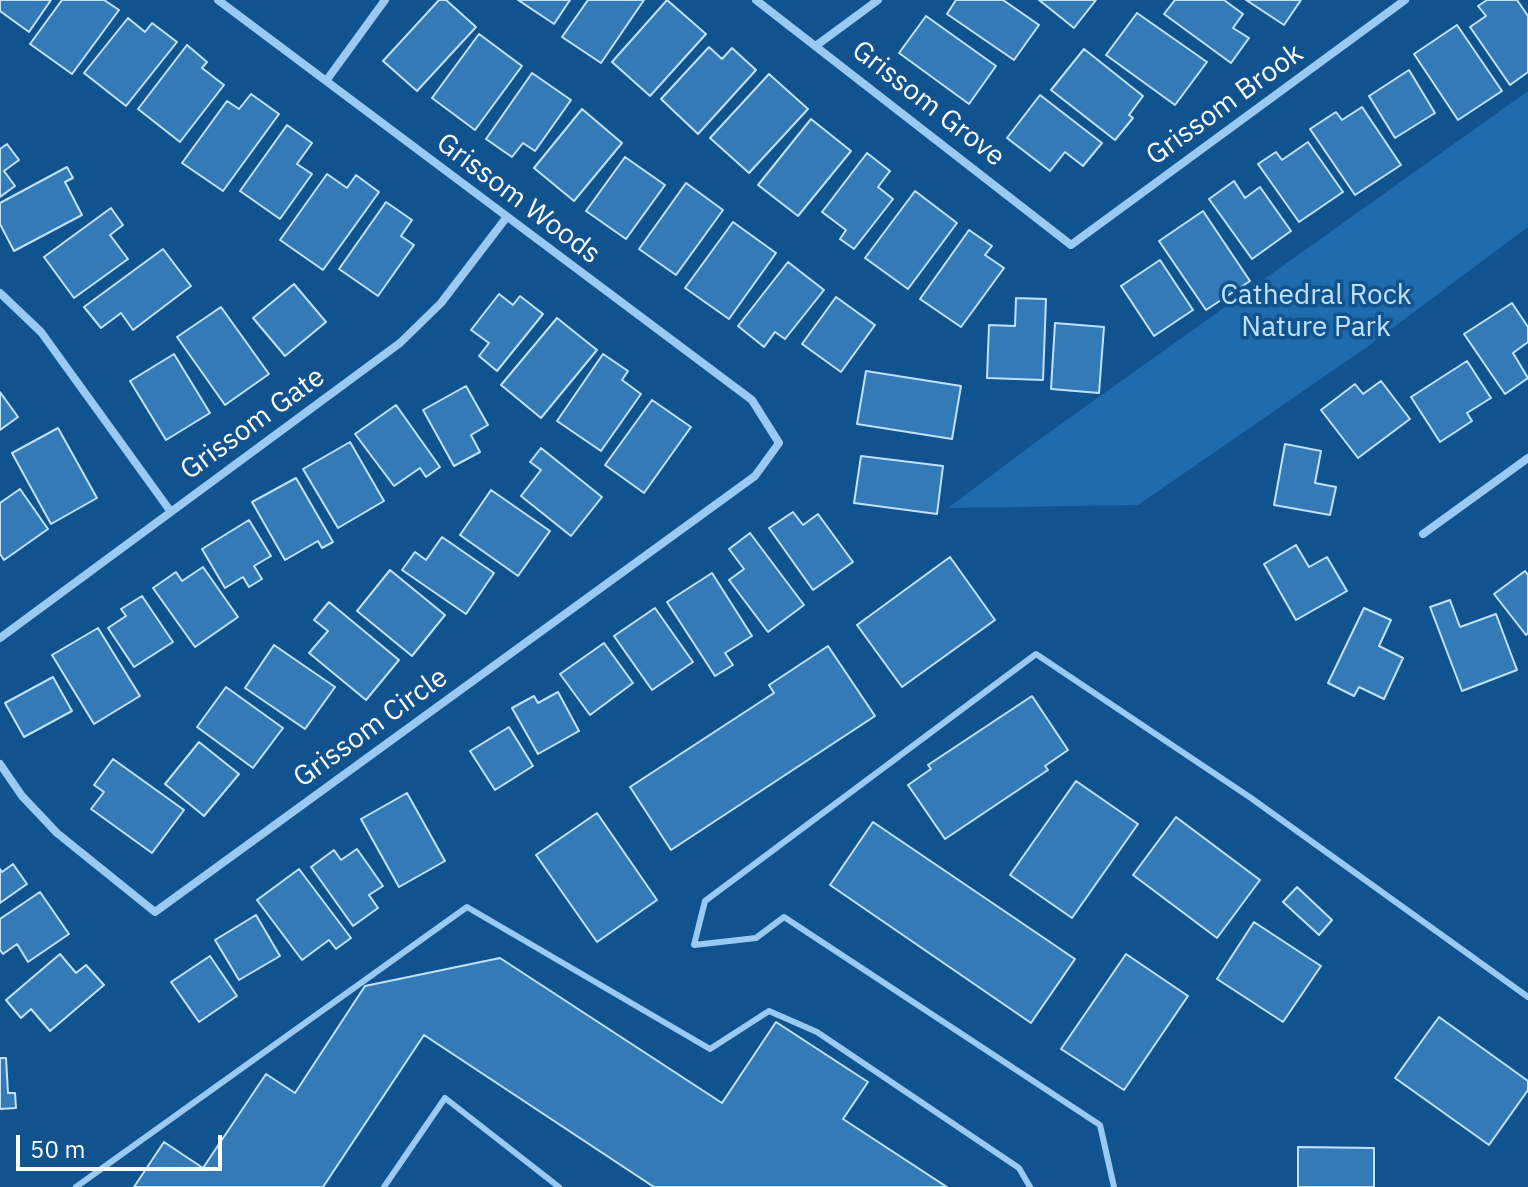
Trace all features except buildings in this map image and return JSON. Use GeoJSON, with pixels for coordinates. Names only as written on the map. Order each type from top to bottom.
{"type":"FeatureCollection","features":[{"type":"Feature","properties":{"kind":"street","name":"Grissom Woods"},"geometry":{"type":"LineString","coordinates":[[218,0],[752,400],[779,443]]}},
{"type":"Feature","properties":{"kind":"street"},"geometry":{"type":"LineString","coordinates":[[326,81],[385,0]]}},
{"type":"Feature","properties":{"kind":"street","name":"Grissom Grove"},"geometry":{"type":"LineString","coordinates":[[756,0],[1071,245]]}},
{"type":"Feature","properties":{"kind":"street"},"geometry":{"type":"LineString","coordinates":[[817,45],[878,0]]}},
{"type":"Feature","properties":{"kind":"street","name":"Grissom Brook"},"geometry":{"type":"LineString","coordinates":[[1071,245],[1405,0]]}},
{"type":"Feature","properties":{"kind":"street","name":"Grissom Gate"},"geometry":{"type":"LineString","coordinates":[[0,638],[400,343],[441,303],[506,218]]}},
{"type":"Feature","properties":{"kind":"street"},"geometry":{"type":"LineString","coordinates":[[0,293],[41,332],[171,512]]}},
{"type":"Feature","properties":{"kind":"street","name":"Grissom Circle"},"geometry":{"type":"LineString","coordinates":[[0,764],[22,796],[57,833],[155,912],[755,476],[779,443]]}},
{"type":"Feature","properties":{"kind":"street"},"geometry":{"type":"LineString","coordinates":[[1423,534],[1528,458]]}},
{"type":"Feature","properties":{"kind":"lane"},"geometry":{"type":"LineString","coordinates":[[1114,1187],[1100,1125],[784,917],[756,938],[694,945],[705,901],[1036,654],[1251,798],[1528,997]]}},
{"type":"Feature","properties":{"kind":"lane"},"geometry":{"type":"LineString","coordinates":[[76,1187],[467,907],[710,1049],[769,1011],[817,1032],[1019,1168],[1030,1187]]}},
{"type":"Feature","properties":{"kind":"lane"},"geometry":{"type":"LineString","coordinates":[[384,1187],[445,1098],[559,1187]]}},
{"type":"Feature","properties":{"kind":"green space","name":"Cathedral Rock Nature Park"},"geometry":{"type":"Polygon","coordinates":[[[1528,91],[1528,227],[1367,347],[1138,505],[948,508],[1040,439],[1528,91]]]}}]}
